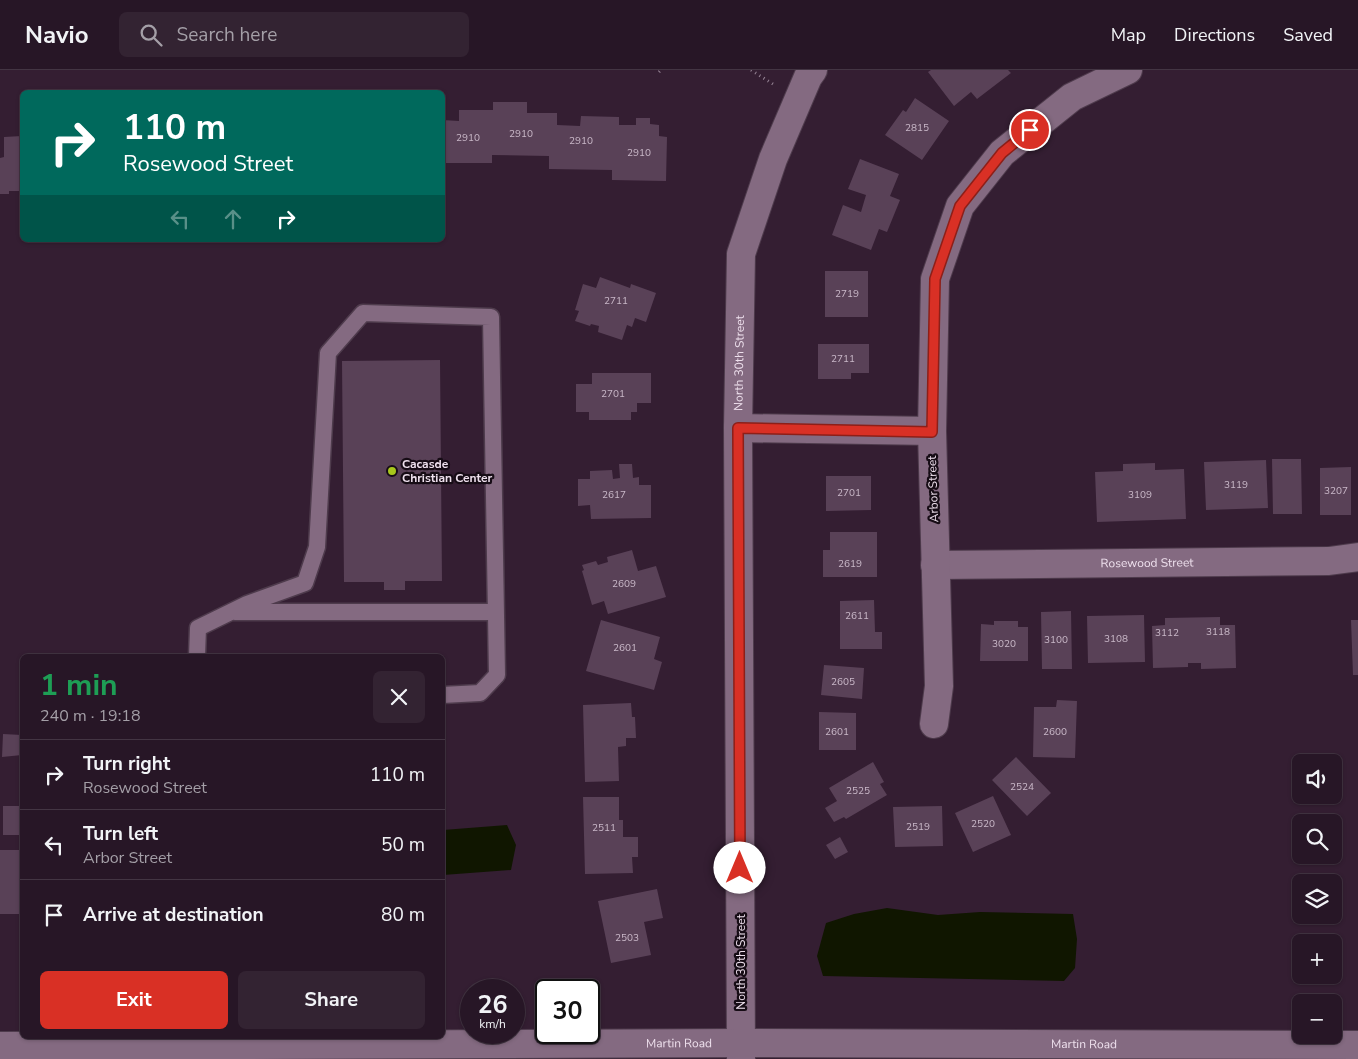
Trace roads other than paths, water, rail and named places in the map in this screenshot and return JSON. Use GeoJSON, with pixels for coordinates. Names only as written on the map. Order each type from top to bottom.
{"type":"FeatureCollection","features":[{"type":"Feature","properties":{"kind":"street","name":"North 30th Street"},"geometry":{"type":"LineString","coordinates":[[741,1051],[738,428],[741,254],[773,159],[808,77],[813,70]]}},
{"type":"Feature","properties":{"kind":"street","name":"Arbor Street"},"geometry":{"type":"LineString","coordinates":[[934,724],[939,686],[932,432],[935,279],[960,206],[1002,153],[1072,97],[1128,70]]}},
{"type":"Feature","properties":{"kind":"street"},"geometry":{"type":"LineString","coordinates":[[738,428],[932,432]]}},
{"type":"Feature","properties":{"kind":"street","name":"Rosewood Street"},"geometry":{"type":"LineString","coordinates":[[936,565],[1329,562],[1358,557]]}},
{"type":"Feature","properties":{"kind":"street","name":"Martin Road"},"geometry":{"type":"LineString","coordinates":[[0,1046],[193,1041],[741,1051],[1358,1045]]}},
{"type":"Feature","properties":{"kind":"lane"},"geometry":{"type":"LineString","coordinates":[[197,654],[198,628],[247,604],[304,583],[317,547],[328,353],[363,313],[491,317],[496,674],[480,693],[445,695]]}},
{"type":"Feature","properties":{"kind":"lane"},"geometry":{"type":"LineString","coordinates":[[229,612],[496,612]]}},
{"type":"Feature","properties":{"kind":"place","name":"Cacasde Christian Center"},"geometry":{"type":"Point","coordinates":[392,471]}}]}
